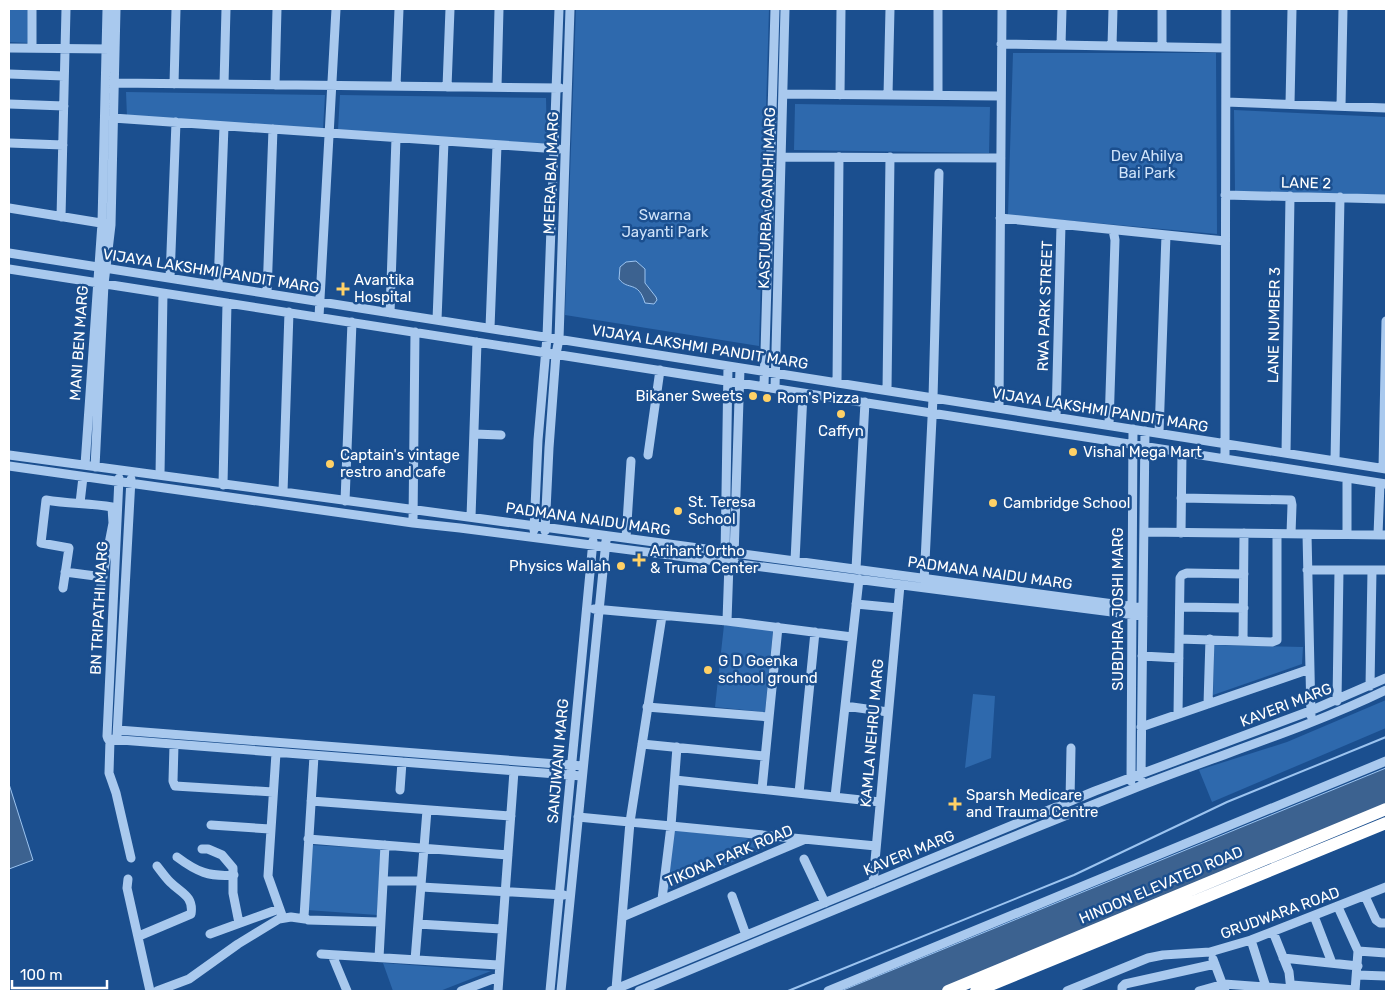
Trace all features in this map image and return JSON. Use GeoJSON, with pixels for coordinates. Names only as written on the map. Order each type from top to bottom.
{"type":"FeatureCollection","features":[{"type":"Feature","properties":{"kind":"highway","name":"HINDON ELEVATED ROAD"},"geometry":{"type":"LineString","coordinates":[[948,991],[1386,809]]}},
{"type":"Feature","properties":{"kind":"highway","name":"HINDON ELEVATED ROAD"},"geometry":{"type":"LineString","coordinates":[[976,991],[1386,823]]}},
{"type":"Feature","properties":{"kind":"street"},"geometry":{"type":"LineString","coordinates":[[32,9],[32,48]]}},
{"type":"Feature","properties":{"kind":"street"},"geometry":{"type":"LineString","coordinates":[[61,217],[66,9]]}},
{"type":"Feature","properties":{"kind":"street","name":"MANI BEN MARG"},"geometry":{"type":"LineString","coordinates":[[85,465],[100,283],[103,269],[113,118],[114,83],[106,9]]}},
{"type":"Feature","properties":{"kind":"street","name":"MANI BEN MARG"},"geometry":{"type":"LineString","coordinates":[[106,224],[110,49],[116,9]]}},
{"type":"Feature","properties":{"kind":"street"},"geometry":{"type":"LineString","coordinates":[[174,84],[176,9]]}},
{"type":"Feature","properties":{"kind":"street"},"geometry":{"type":"LineString","coordinates":[[224,84],[226,9]]}},
{"type":"Feature","properties":{"kind":"street"},"geometry":{"type":"LineString","coordinates":[[275,85],[277,9]]}},
{"type":"Feature","properties":{"kind":"street"},"geometry":{"type":"LineString","coordinates":[[319,317],[336,9]]}},
{"type":"Feature","properties":{"kind":"street"},"geometry":{"type":"LineString","coordinates":[[396,86],[399,9]]}},
{"type":"Feature","properties":{"kind":"street"},"geometry":{"type":"LineString","coordinates":[[447,87],[450,9]]}},
{"type":"Feature","properties":{"kind":"street"},"geometry":{"type":"LineString","coordinates":[[497,87],[499,9]]}},
{"type":"Feature","properties":{"kind":"street","name":"MEERA BAI MARG"},"geometry":{"type":"LineString","coordinates":[[533,538],[538,440],[547,337],[558,9]]}},
{"type":"Feature","properties":{"kind":"street","name":"MEERA BAI MARG"},"geometry":{"type":"LineString","coordinates":[[545,539],[549,448],[556,354],[559,339],[570,9]]}},
{"type":"Feature","properties":{"kind":"street","name":"KASTURBA GANDHI MARG"},"geometry":{"type":"LineString","coordinates":[[764,386],[775,9]]}},
{"type":"Feature","properties":{"kind":"street","name":"KASTURBA GANDHI MARG"},"geometry":{"type":"LineString","coordinates":[[775,388],[786,9]]}},
{"type":"Feature","properties":{"kind":"street"},"geometry":{"type":"LineString","coordinates":[[840,95],[841,9]]}},
{"type":"Feature","properties":{"kind":"street"},"geometry":{"type":"LineString","coordinates":[[888,95],[890,9]]}},
{"type":"Feature","properties":{"kind":"street"},"geometry":{"type":"LineString","coordinates":[[938,9],[938,96]]}},
{"type":"Feature","properties":{"kind":"street"},"geometry":{"type":"LineString","coordinates":[[999,408],[1002,9]]}},
{"type":"Feature","properties":{"kind":"street"},"geometry":{"type":"LineString","coordinates":[[1061,45],[1062,9]]}},
{"type":"Feature","properties":{"kind":"street"},"geometry":{"type":"LineString","coordinates":[[1112,46],[1113,9]]}},
{"type":"Feature","properties":{"kind":"street"},"geometry":{"type":"LineString","coordinates":[[1162,9],[1162,47]]}},
{"type":"Feature","properties":{"kind":"street"},"geometry":{"type":"LineString","coordinates":[[1224,458],[1226,9]]}},
{"type":"Feature","properties":{"kind":"street"},"geometry":{"type":"LineString","coordinates":[[1290,104],[1292,9]]}},
{"type":"Feature","properties":{"kind":"street"},"geometry":{"type":"LineString","coordinates":[[1342,106],[1343,9]]}},
{"type":"Feature","properties":{"kind":"street"},"geometry":{"type":"LineString","coordinates":[[1001,44],[1226,48]]}},
{"type":"Feature","properties":{"kind":"street"},"geometry":{"type":"LineString","coordinates":[[9,48],[110,49]]}},
{"type":"Feature","properties":{"kind":"street"},"geometry":{"type":"LineString","coordinates":[[9,74],[64,76]]}},
{"type":"Feature","properties":{"kind":"street"},"geometry":{"type":"LineString","coordinates":[[114,83],[568,88]]}},
{"type":"Feature","properties":{"kind":"street"},"geometry":{"type":"LineString","coordinates":[[783,94],[1001,96]]}},
{"type":"Feature","properties":{"kind":"street"},"geometry":{"type":"LineString","coordinates":[[1226,102],[1386,108]]}},
{"type":"Feature","properties":{"kind":"street"},"geometry":{"type":"LineString","coordinates":[[9,104],[64,106]]}},
{"type":"Feature","properties":{"kind":"street"},"geometry":{"type":"LineString","coordinates":[[113,118],[565,150]]}},
{"type":"Feature","properties":{"kind":"street"},"geometry":{"type":"LineString","coordinates":[[170,278],[176,122]]}},
{"type":"Feature","properties":{"kind":"street"},"geometry":{"type":"LineString","coordinates":[[218,286],[224,126]]}},
{"type":"Feature","properties":{"kind":"street"},"geometry":{"type":"LineString","coordinates":[[267,293],[273,129]]}},
{"type":"Feature","properties":{"kind":"street"},"geometry":{"type":"LineString","coordinates":[[771,136],[782,136]]}},
{"type":"Feature","properties":{"kind":"street"},"geometry":{"type":"LineString","coordinates":[[390,313],[396,138]]}},
{"type":"Feature","properties":{"kind":"street"},"geometry":{"type":"LineString","coordinates":[[437,320],[444,141]]}},
{"type":"Feature","properties":{"kind":"street"},"geometry":{"type":"LineString","coordinates":[[9,143],[63,145]]}},
{"type":"Feature","properties":{"kind":"street"},"geometry":{"type":"LineString","coordinates":[[490,328],[497,145]]}},
{"type":"Feature","properties":{"kind":"street"},"geometry":{"type":"LineString","coordinates":[[781,157],[1000,158]]}},
{"type":"Feature","properties":{"kind":"street"},"geometry":{"type":"LineString","coordinates":[[836,383],[839,157]]}},
{"type":"Feature","properties":{"kind":"street"},"geometry":{"type":"LineString","coordinates":[[887,390],[890,158]]}},
{"type":"Feature","properties":{"kind":"street"},"geometry":{"type":"LineString","coordinates":[[924,583],[933,398],[939,173]]}},
{"type":"Feature","properties":{"kind":"street","name":"LANE 2"},"geometry":{"type":"LineString","coordinates":[[1226,195],[1386,198]]}},
{"type":"Feature","properties":{"kind":"street","name":"LANE NUMBER 3"},"geometry":{"type":"LineString","coordinates":[[1286,453],[1290,196]]}},
{"type":"Feature","properties":{"kind":"street"},"geometry":{"type":"LineString","coordinates":[[1335,461],[1340,198]]}},
{"type":"Feature","properties":{"kind":"street"},"geometry":{"type":"LineString","coordinates":[[9,208],[106,224]]}},
{"type":"Feature","properties":{"kind":"street"},"geometry":{"type":"LineString","coordinates":[[1000,218],[1225,242]]}},
{"type":"Feature","properties":{"kind":"street","name":"RWA PARK STREET"},"geometry":{"type":"LineString","coordinates":[[1056,417],[1061,225]]}},
{"type":"Feature","properties":{"kind":"street"},"geometry":{"type":"LineString","coordinates":[[1109,425],[1114,230]]}},
{"type":"Feature","properties":{"kind":"street"},"geometry":{"type":"LineString","coordinates":[[1159,433],[1166,235]]}},
{"type":"Feature","properties":{"kind":"street","name":"VIJAYA LAKSHMI PANDIT MARG"},"geometry":{"type":"LineString","coordinates":[[9,253],[1385,469]]}},
{"type":"Feature","properties":{"kind":"street","name":"VIJAYA LAKSHMI PANDIT MARG"},"geometry":{"type":"LineString","coordinates":[[9,269],[1383,483]]}},
{"type":"Feature","properties":{"kind":"street"},"geometry":{"type":"LineString","coordinates":[[95,467],[100,283]]}},
{"type":"Feature","properties":{"kind":"street"},"geometry":{"type":"LineString","coordinates":[[160,476],[164,293]]}},
{"type":"Feature","properties":{"kind":"street"},"geometry":{"type":"LineString","coordinates":[[223,484],[227,303]]}},
{"type":"Feature","properties":{"kind":"street"},"geometry":{"type":"LineString","coordinates":[[282,492],[290,312]]}},
{"type":"Feature","properties":{"kind":"street"},"geometry":{"type":"LineString","coordinates":[[1385,469],[1386,321]]}},
{"type":"Feature","properties":{"kind":"street"},"geometry":{"type":"LineString","coordinates":[[345,500],[352,322]]}},
{"type":"Feature","properties":{"kind":"street"},"geometry":{"type":"LineString","coordinates":[[413,523],[415,332]]}},
{"type":"Feature","properties":{"kind":"street"},"geometry":{"type":"LineString","coordinates":[[471,517],[477,342]]}},
{"type":"Feature","properties":{"kind":"street"},"geometry":{"type":"LineString","coordinates":[[728,366],[730,552]]}},
{"type":"Feature","properties":{"kind":"street"},"geometry":{"type":"LineString","coordinates":[[727,621],[740,368]]}},
{"type":"Feature","properties":{"kind":"street"},"geometry":{"type":"LineString","coordinates":[[648,455],[660,370]]}},
{"type":"Feature","properties":{"kind":"street"},"geometry":{"type":"LineString","coordinates":[[795,561],[803,393]]}},
{"type":"Feature","properties":{"kind":"street"},"geometry":{"type":"LineString","coordinates":[[856,569],[865,402]]}},
{"type":"Feature","properties":{"kind":"street","name":"SUBDHRA JOSHI MARG"},"geometry":{"type":"LineString","coordinates":[[1132,789],[1130,778],[1133,429]]}},
{"type":"Feature","properties":{"kind":"street","name":"SUBDHRA JOSHI MARG"},"geometry":{"type":"LineString","coordinates":[[1141,786],[1145,431]]}},
{"type":"Feature","properties":{"kind":"street"},"geometry":{"type":"LineString","coordinates":[[474,434],[501,435]]}},
{"type":"Feature","properties":{"kind":"street"},"geometry":{"type":"LineString","coordinates":[[1181,533],[1182,452]]}},
{"type":"Feature","properties":{"kind":"street"},"geometry":{"type":"LineString","coordinates":[[9,455],[119,470],[119,482],[9,466]]}},
{"type":"Feature","properties":{"kind":"street"},"geometry":{"type":"LineString","coordinates":[[626,538],[631,461]]}},
{"type":"Feature","properties":{"kind":"street","name":"PADMANA NAIDU MARG"},"geometry":{"type":"LineString","coordinates":[[119,470],[856,569],[924,583],[1143,612]]}},
{"type":"Feature","properties":{"kind":"street"},"geometry":{"type":"LineString","coordinates":[[131,472],[118,730],[111,739],[109,773],[116,793],[131,858]]}},
{"type":"Feature","properties":{"kind":"street"},"geometry":{"type":"LineString","coordinates":[[80,504],[83,477]]}},
{"type":"Feature","properties":{"kind":"street"},"geometry":{"type":"LineString","coordinates":[[1347,478],[1347,534]]}},
{"type":"Feature","properties":{"kind":"street","name":"PADMANA NAIDU MARG"},"geometry":{"type":"LineString","coordinates":[[119,482],[413,523],[858,580],[900,585],[924,583]]}},
{"type":"Feature","properties":{"kind":"street","name":"BN TRIPATHI MARG"},"geometry":{"type":"LineString","coordinates":[[111,739],[119,482]]}},
{"type":"Feature","properties":{"kind":"street"},"geometry":{"type":"LineString","coordinates":[[1144,532],[1382,535],[1383,483]]}},
{"type":"Feature","properties":{"kind":"street"},"geometry":{"type":"LineString","coordinates":[[1181,498],[1291,500],[1291,534]]}},
{"type":"Feature","properties":{"kind":"street"},"geometry":{"type":"LineString","coordinates":[[63,588],[69,548],[41,543],[46,500],[71,504],[90,503],[112,507],[112,523],[100,595]]}},
{"type":"Feature","properties":{"kind":"street"},"geometry":{"type":"LineString","coordinates":[[1244,533],[1244,640]]}},
{"type":"Feature","properties":{"kind":"street","name":"SANJIWANI MARG"},"geometry":{"type":"LineString","coordinates":[[550,991],[594,534]]}},
{"type":"Feature","properties":{"kind":"street"},"geometry":{"type":"LineString","coordinates":[[1179,639],[1272,642],[1277,640],[1277,534]]}},
{"type":"Feature","properties":{"kind":"street"},"geometry":{"type":"LineString","coordinates":[[1307,534],[1311,722]]}},
{"type":"Feature","properties":{"kind":"street","name":"SANJIWANI MARG"},"geometry":{"type":"LineString","coordinates":[[561,991],[572,896],[606,536]]}},
{"type":"Feature","properties":{"kind":"street"},"geometry":{"type":"LineString","coordinates":[[105,564],[115,565]]}},
{"type":"Feature","properties":{"kind":"street"},"geometry":{"type":"LineString","coordinates":[[1307,570],[1386,570]]}},
{"type":"Feature","properties":{"kind":"street"},"geometry":{"type":"LineString","coordinates":[[1338,701],[1339,570]]}},
{"type":"Feature","properties":{"kind":"street"},"geometry":{"type":"LineString","coordinates":[[1370,686],[1372,570]]}},
{"type":"Feature","properties":{"kind":"street"},"geometry":{"type":"LineString","coordinates":[[66,572],[103,576]]}},
{"type":"Feature","properties":{"kind":"street"},"geometry":{"type":"LineString","coordinates":[[1178,714],[1180,578],[1184,574],[1244,574]]}},
{"type":"Feature","properties":{"kind":"street"},"geometry":{"type":"LineString","coordinates":[[835,797],[858,580]]}},
{"type":"Feature","properties":{"kind":"street","name":"KAMLA NEHRU MARG"},"geometry":{"type":"LineString","coordinates":[[872,883],[900,585]]}},
{"type":"Feature","properties":{"kind":"street"},"geometry":{"type":"LineString","coordinates":[[856,604],[898,608]]}},
{"type":"Feature","properties":{"kind":"street"},"geometry":{"type":"LineString","coordinates":[[1180,607],[1244,608]]}},
{"type":"Feature","properties":{"kind":"street"},"geometry":{"type":"LineString","coordinates":[[587,608],[727,621],[852,637]]}},
{"type":"Feature","properties":{"kind":"street"},"geometry":{"type":"LineString","coordinates":[[613,990],[622,917],[630,822],[662,616]]}},
{"type":"Feature","properties":{"kind":"street"},"geometry":{"type":"LineString","coordinates":[[762,789],[778,628]]}},
{"type":"Feature","properties":{"kind":"street"},"geometry":{"type":"LineString","coordinates":[[799,793],[815,632]]}},
{"type":"Feature","properties":{"kind":"street"},"geometry":{"type":"LineString","coordinates":[[1208,704],[1210,639]]}},
{"type":"Feature","properties":{"kind":"street"},"geometry":{"type":"LineString","coordinates":[[1142,656],[1179,658]]}},
{"type":"Feature","properties":{"kind":"street"},"geometry":{"type":"LineString","coordinates":[[1141,727],[1310,669]]}},
{"type":"Feature","properties":{"kind":"street","name":"KAVERI MARG"},"geometry":{"type":"LineString","coordinates":[[613,990],[1070,801],[1338,701],[1386,678]]}},
{"type":"Feature","properties":{"kind":"street","name":"KAVERI MARG"},"geometry":{"type":"LineString","coordinates":[[639,991],[1132,789],[1340,712],[1386,690]]}},
{"type":"Feature","properties":{"kind":"street"},"geometry":{"type":"LineString","coordinates":[[845,706],[888,712]]}},
{"type":"Feature","properties":{"kind":"street"},"geometry":{"type":"LineString","coordinates":[[647,707],[769,717]]}},
{"type":"Feature","properties":{"kind":"street"},"geometry":{"type":"LineString","coordinates":[[118,730],[583,766]]}},
{"type":"Feature","properties":{"kind":"street"},"geometry":{"type":"LineString","coordinates":[[111,739],[582,776]]}},
{"type":"Feature","properties":{"kind":"street"},"geometry":{"type":"LineString","coordinates":[[642,744],[765,756]]}},
{"type":"Feature","properties":{"kind":"street"},"geometry":{"type":"LineString","coordinates":[[174,745],[173,781],[175,786],[273,792]]}},
{"type":"Feature","properties":{"kind":"street"},"geometry":{"type":"LineString","coordinates":[[578,817],[671,826],[677,747]]}},
{"type":"Feature","properties":{"kind":"street"},"geometry":{"type":"LineString","coordinates":[[1070,801],[1071,748]]}},
{"type":"Feature","properties":{"kind":"street"},"geometry":{"type":"LineString","coordinates":[[276,753],[268,876],[281,913]]}},
{"type":"Feature","properties":{"kind":"street"},"geometry":{"type":"LineString","coordinates":[[305,919],[314,756]]}},
{"type":"Feature","properties":{"kind":"street"},"geometry":{"type":"LineString","coordinates":[[828,991],[1386,761]]}},
{"type":"Feature","properties":{"kind":"street"},"geometry":{"type":"LineString","coordinates":[[400,790],[402,762]]}},
{"type":"Feature","properties":{"kind":"street"},"geometry":{"type":"LineString","coordinates":[[498,991],[498,965],[514,771]]}},
{"type":"Feature","properties":{"kind":"street"},"geometry":{"type":"LineString","coordinates":[[675,780],[880,802]]}},
{"type":"Feature","properties":{"kind":"street"},"geometry":{"type":"LineString","coordinates":[[311,801],[511,816]]}},
{"type":"Feature","properties":{"kind":"street"},"geometry":{"type":"LineString","coordinates":[[415,960],[427,810]]}},
{"type":"Feature","properties":{"kind":"street"},"geometry":{"type":"LineString","coordinates":[[211,826],[270,830]]}},
{"type":"Feature","properties":{"kind":"street","name":"TIKONA PARK ROAD"},"geometry":{"type":"LineString","coordinates":[[806,839],[662,899],[671,826],[806,839],[876,846]]}},
{"type":"Feature","properties":{"kind":"street"},"geometry":{"type":"LineString","coordinates":[[308,839],[508,854]]}},
{"type":"Feature","properties":{"kind":"street"},"geometry":{"type":"LineString","coordinates":[[379,958],[385,845]]}},
{"type":"Feature","properties":{"kind":"street"},"geometry":{"type":"LineString","coordinates":[[202,849],[208,849],[222,855],[233,868],[233,893],[239,923]]}},
{"type":"Feature","properties":{"kind":"street"},"geometry":{"type":"LineString","coordinates":[[176,857],[205,874],[216,876],[234,875]]}},
{"type":"Feature","properties":{"kind":"street"},"geometry":{"type":"LineString","coordinates":[[804,859],[825,903]]}},
{"type":"Feature","properties":{"kind":"street"},"geometry":{"type":"LineString","coordinates":[[139,936],[191,914],[192,907],[189,898],[169,881],[157,866]]}},
{"type":"Feature","properties":{"kind":"street"},"geometry":{"type":"LineString","coordinates":[[128,879],[127,888],[150,991]]}},
{"type":"Feature","properties":{"kind":"street"},"geometry":{"type":"LineString","coordinates":[[383,880],[504,892],[572,896]]}},
{"type":"Feature","properties":{"kind":"street","name":"GRUDWARA ROAD"},"geometry":{"type":"LineString","coordinates":[[1067,991],[1148,958],[1163,955],[1210,952],[1251,940],[1386,887]]}},
{"type":"Feature","properties":{"kind":"street"},"geometry":{"type":"LineString","coordinates":[[732,896],[746,935]]}},
{"type":"Feature","properties":{"kind":"street"},"geometry":{"type":"LineString","coordinates":[[1365,896],[1376,920],[1380,923],[1386,923]]}},
{"type":"Feature","properties":{"kind":"street"},"geometry":{"type":"LineString","coordinates":[[622,917],[662,899]]}},
{"type":"Feature","properties":{"kind":"street"},"geometry":{"type":"LineString","coordinates":[[1199,991],[1224,988],[1266,987],[1355,991],[1358,951],[1338,907]]}},
{"type":"Feature","properties":{"kind":"street"},"geometry":{"type":"LineString","coordinates":[[157,991],[189,979],[281,913]]}},
{"type":"Feature","properties":{"kind":"street"},"geometry":{"type":"LineString","coordinates":[[210,934],[239,923],[281,913],[305,919],[380,922]]}},
{"type":"Feature","properties":{"kind":"street"},"geometry":{"type":"LineString","coordinates":[[1314,916],[1332,963]]}},
{"type":"Feature","properties":{"kind":"street"},"geometry":{"type":"LineString","coordinates":[[418,924],[501,929]]}},
{"type":"Feature","properties":{"kind":"street"},"geometry":{"type":"LineString","coordinates":[[1273,932],[1289,972],[1291,988]]}},
{"type":"Feature","properties":{"kind":"street"},"geometry":{"type":"LineString","coordinates":[[1251,940],[1266,987]]}},
{"type":"Feature","properties":{"kind":"street"},"geometry":{"type":"LineString","coordinates":[[1358,951],[1386,953]]}},
{"type":"Feature","properties":{"kind":"street"},"geometry":{"type":"LineString","coordinates":[[1210,952],[1224,988]]}},
{"type":"Feature","properties":{"kind":"street"},"geometry":{"type":"LineString","coordinates":[[321,954],[498,965]]}},
{"type":"Feature","properties":{"kind":"street"},"geometry":{"type":"LineString","coordinates":[[332,955],[348,991]]}},
{"type":"Feature","properties":{"kind":"street"},"geometry":{"type":"LineString","coordinates":[[1283,958],[1332,963],[1386,976]]}},
{"type":"Feature","properties":{"kind":"street"},"geometry":{"type":"LineString","coordinates":[[1122,991],[1122,987],[1125,984],[1216,964]]}},
{"type":"Feature","properties":{"kind":"street"},"geometry":{"type":"LineString","coordinates":[[461,991],[498,977]]}},
{"type":"Feature","properties":{"kind":"green space"},"geometry":{"type":"Polygon","coordinates":[[[9,9],[30,9],[30,43],[9,42],[9,9]]]}},
{"type":"Feature","properties":{"kind":"green space","name":"Swarna Jayanti Park"},"geometry":{"type":"Polygon","coordinates":[[[576,9],[769,9],[759,346],[565,315],[576,9]]]}},
{"type":"Feature","properties":{"kind":"green space","name":"Dev Ahilya Bai Park"},"geometry":{"type":"Polygon","coordinates":[[[1013,53],[1216,53],[1217,234],[1008,215],[1013,53]]]}},
{"type":"Feature","properties":{"kind":"green space"},"geometry":{"type":"Polygon","coordinates":[[[126,92],[325,95],[323,129],[127,117],[126,92]]]}},
{"type":"Feature","properties":{"kind":"green space"},"geometry":{"type":"Polygon","coordinates":[[[340,95],[546,98],[547,144],[338,130],[340,95]]]}},
{"type":"Feature","properties":{"kind":"green space"},"geometry":{"type":"Polygon","coordinates":[[[795,104],[990,107],[989,153],[794,150],[795,104]]]}},
{"type":"Feature","properties":{"kind":"green space"},"geometry":{"type":"Polygon","coordinates":[[[1234,110],[1386,117],[1386,196],[1235,191],[1234,110]]]}},
{"type":"Feature","properties":{"kind":"green space"},"geometry":{"type":"Polygon","coordinates":[[[724,625],[773,630],[765,712],[715,707],[724,625]]]}},
{"type":"Feature","properties":{"kind":"green space"},"geometry":{"type":"Polygon","coordinates":[[[1214,645],[1303,647],[1302,664],[1213,695],[1214,645]]]}},
{"type":"Feature","properties":{"kind":"green space"},"geometry":{"type":"Polygon","coordinates":[[[973,694],[995,696],[991,758],[965,768],[973,694]]]}},
{"type":"Feature","properties":{"kind":"green space"},"geometry":{"type":"Polygon","coordinates":[[[1386,700],[1386,728],[1212,802],[1199,770],[1287,742],[1386,700]]]}},
{"type":"Feature","properties":{"kind":"green space"},"geometry":{"type":"Polygon","coordinates":[[[674,830],[780,842],[667,890],[674,830]]]}},
{"type":"Feature","properties":{"kind":"green space"},"geometry":{"type":"Polygon","coordinates":[[[311,845],[381,849],[377,915],[307,910],[311,845]]]}},
{"type":"Feature","properties":{"kind":"green space"},"geometry":{"type":"Polygon","coordinates":[[[383,963],[491,971],[440,991],[393,991],[383,963]]]}},
{"type":"Feature","properties":{"kind":"shaded area"},"geometry":{"type":"Polygon","coordinates":[[[636,261],[645,269],[645,283],[657,300],[654,304],[645,303],[636,288],[622,283],[619,279],[620,267],[626,262],[636,261]]]}},
{"type":"Feature","properties":{"kind":"shaded area"},"geometry":{"type":"Polygon","coordinates":[[[1386,768],[1386,812],[948,991],[841,991],[1386,768]]]}},
{"type":"Feature","properties":{"kind":"shaded area"},"geometry":{"type":"Polygon","coordinates":[[[9,784],[33,860],[9,869],[9,784]]]}},
{"type":"Feature","properties":{"kind":"waterway"},"geometry":{"type":"LineString","coordinates":[[788,991],[1074,875],[1227,802],[1386,737]]}},
{"type":"Feature","properties":{"kind":"place","name":"Avantika Hospital"},"geometry":{"type":"Point","coordinates":[343,289]}},
{"type":"Feature","properties":{"kind":"place","name":"Bikaner Sweets"},"geometry":{"type":"Point","coordinates":[753,396]}},
{"type":"Feature","properties":{"kind":"place","name":"Rom's Pizza"},"geometry":{"type":"Point","coordinates":[767,398]}},
{"type":"Feature","properties":{"kind":"place","name":"Caffyn"},"geometry":{"type":"Point","coordinates":[841,414]}},
{"type":"Feature","properties":{"kind":"place","name":"Vishal Mega Mart"},"geometry":{"type":"Point","coordinates":[1073,452]}},
{"type":"Feature","properties":{"kind":"place","name":"Captain's vintage restro and cafe"},"geometry":{"type":"Point","coordinates":[330,464]}},
{"type":"Feature","properties":{"kind":"place","name":"Cambridge School"},"geometry":{"type":"Point","coordinates":[993,503]}},
{"type":"Feature","properties":{"kind":"place","name":"St. Teresa School"},"geometry":{"type":"Point","coordinates":[678,511]}},
{"type":"Feature","properties":{"kind":"place","name":"Arihant Ortho & Truma Center"},"geometry":{"type":"Point","coordinates":[639,560]}},
{"type":"Feature","properties":{"kind":"place","name":"Physics Wallah"},"geometry":{"type":"Point","coordinates":[621,566]}},
{"type":"Feature","properties":{"kind":"place","name":"G D Goenka school ground"},"geometry":{"type":"Point","coordinates":[708,670]}},
{"type":"Feature","properties":{"kind":"place","name":"Sparsh Medicare and Trauma Centre"},"geometry":{"type":"Point","coordinates":[955,804]}}]}
